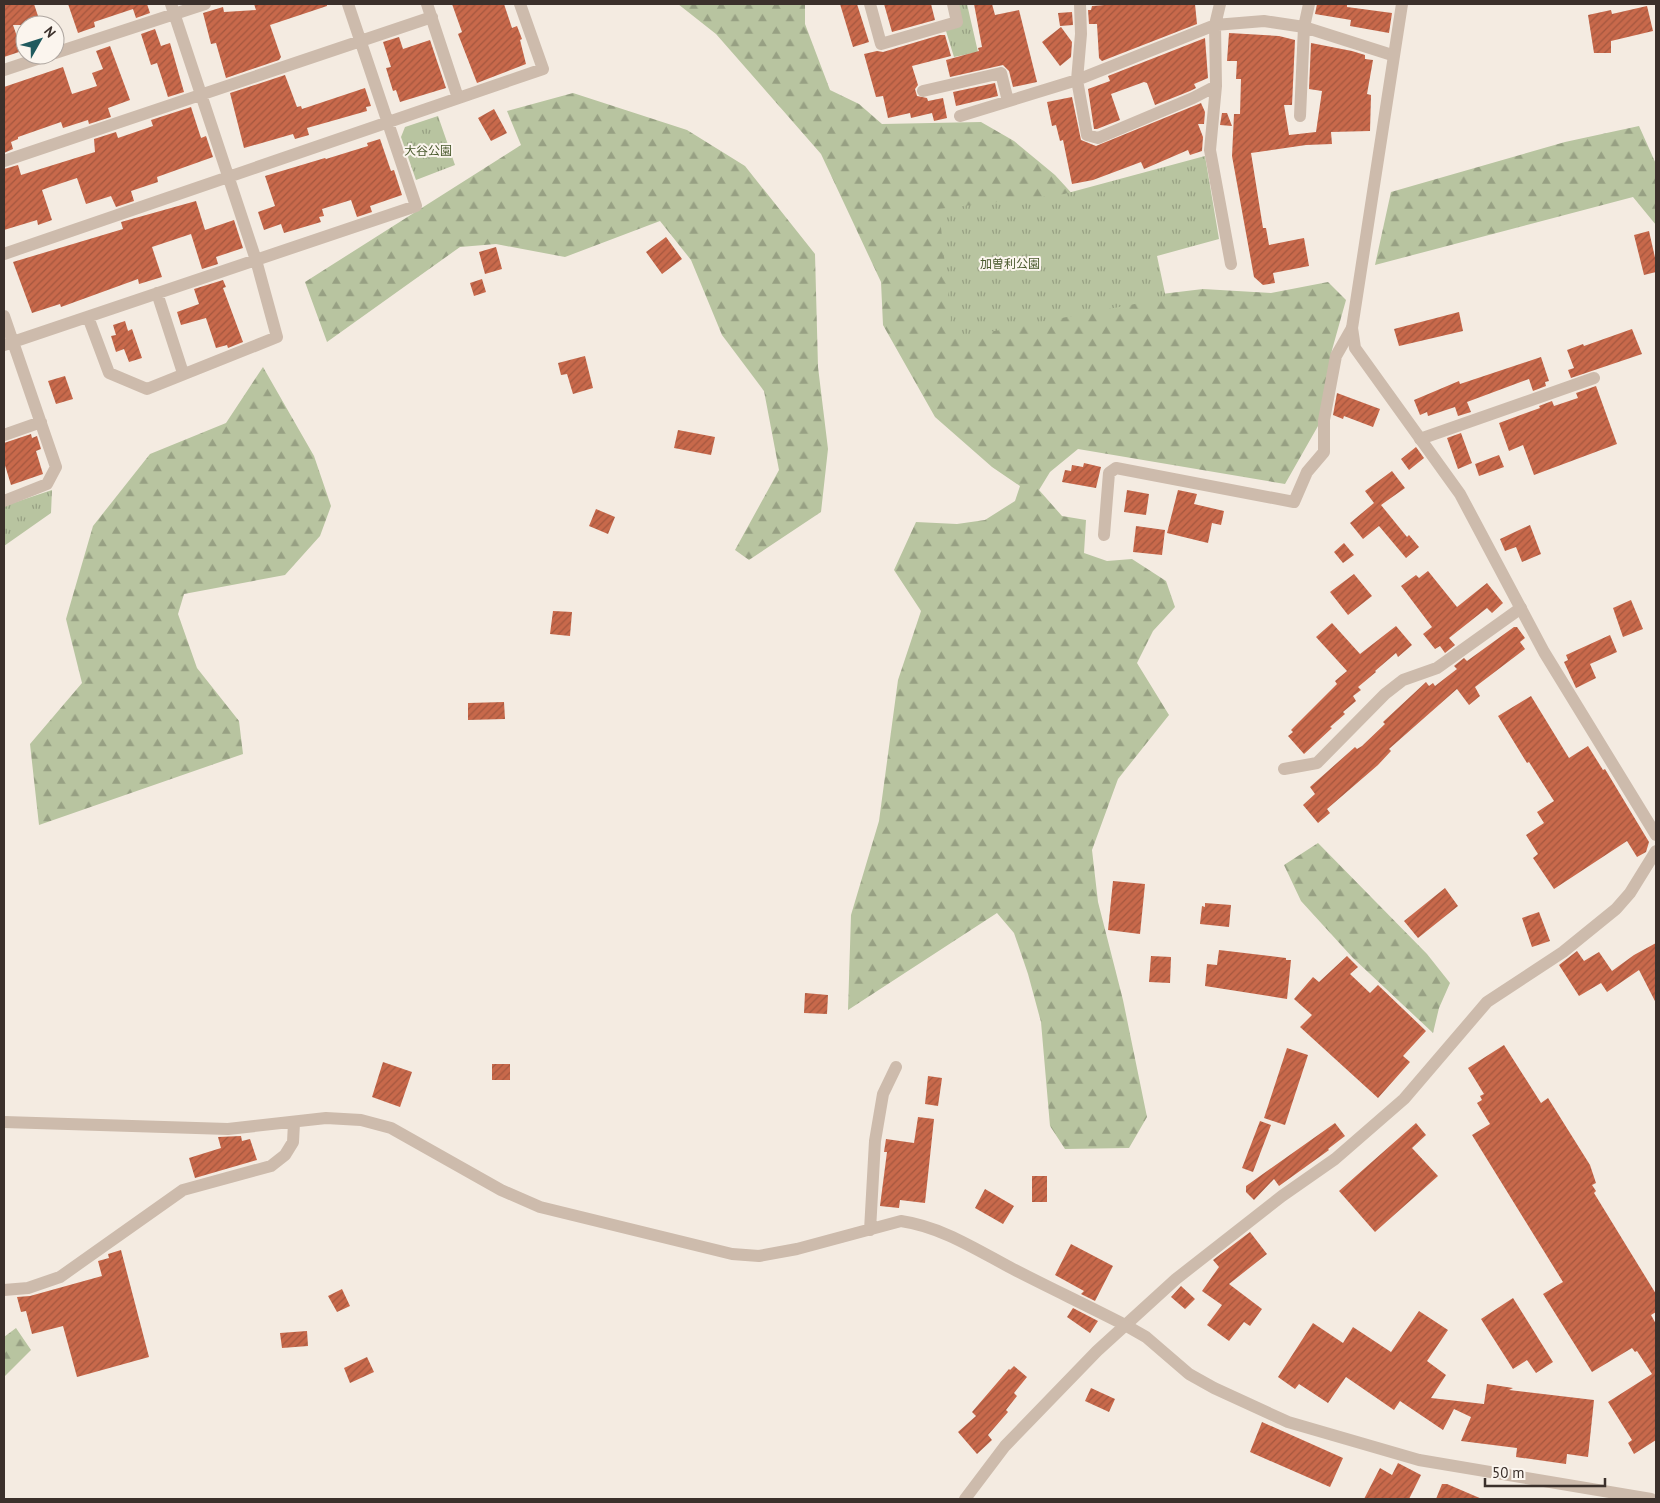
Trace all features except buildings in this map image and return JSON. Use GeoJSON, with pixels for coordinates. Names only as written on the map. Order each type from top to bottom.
{"type":"FeatureCollection","features":[{"type":"Feature","properties":{"kind":"street"},"geometry":{"type":"LineString","coordinates":[[65,49],[172,9],[205,4]]}},
{"type":"Feature","properties":{"kind":"street"},"geometry":{"type":"LineString","coordinates":[[8,343],[416,206],[348,4]]}},
{"type":"Feature","properties":{"kind":"street"},"geometry":{"type":"LineString","coordinates":[[427,4],[458,98]]}},
{"type":"Feature","properties":{"kind":"street"},"geometry":{"type":"LineString","coordinates":[[4,254],[543,69],[520,4]]}},
{"type":"Feature","properties":{"kind":"street"},"geometry":{"type":"LineString","coordinates":[[870,4],[881,44],[957,22],[952,4]]}},
{"type":"Feature","properties":{"kind":"street"},"geometry":{"type":"LineString","coordinates":[[1080,4],[1081,34],[1078,80],[1087,135],[1098,138],[1216,86]]}},
{"type":"Feature","properties":{"kind":"street"},"geometry":{"type":"LineString","coordinates":[[1220,4],[1215,25],[1216,86],[1210,150],[1230,264]]}},
{"type":"Feature","properties":{"kind":"street"},"geometry":{"type":"LineString","coordinates":[[1300,116],[1304,27],[1309,4]]}},
{"type":"Feature","properties":{"kind":"street"},"geometry":{"type":"LineString","coordinates":[[1402,4],[1392,55],[1352,328],[1355,348],[1460,494],[1544,652],[1588,727],[1656,835]]}},
{"type":"Feature","properties":{"kind":"street"},"geometry":{"type":"LineString","coordinates":[[88,316],[109,373],[147,389],[277,337],[256,260],[172,9]]}},
{"type":"Feature","properties":{"kind":"street"},"geometry":{"type":"LineString","coordinates":[[4,161],[432,17]]}},
{"type":"Feature","properties":{"kind":"street"},"geometry":{"type":"LineString","coordinates":[[960,116],[1078,80],[1215,25],[1264,21],[1304,27],[1392,55]]}},
{"type":"Feature","properties":{"kind":"street"},"geometry":{"type":"LineString","coordinates":[[4,70],[19,65]]}},
{"type":"Feature","properties":{"kind":"street"},"geometry":{"type":"LineString","coordinates":[[923,91],[1001,73],[1008,101]]}},
{"type":"Feature","properties":{"kind":"street"},"geometry":{"type":"LineString","coordinates":[[157,293],[183,373]]}},
{"type":"Feature","properties":{"kind":"street"},"geometry":{"type":"LineString","coordinates":[[4,316],[8,343],[41,422],[56,467],[47,484],[4,500]]}},
{"type":"Feature","properties":{"kind":"street"},"geometry":{"type":"LineString","coordinates":[[1104,535],[1109,473],[1116,468],[1294,502],[1307,472],[1324,452],[1324,420],[1336,356],[1352,328]]}},
{"type":"Feature","properties":{"kind":"street"},"geometry":{"type":"LineString","coordinates":[[1420,439],[1594,378]]}},
{"type":"Feature","properties":{"kind":"street"},"geometry":{"type":"LineString","coordinates":[[4,435],[41,422]]}},
{"type":"Feature","properties":{"kind":"street"},"geometry":{"type":"LineString","coordinates":[[1284,769],[1317,763],[1385,694],[1402,680],[1437,668],[1521,608]]}},
{"type":"Feature","properties":{"kind":"street"},"geometry":{"type":"LineString","coordinates":[[965,1499],[1005,1446],[1044,1403],[1125,1325],[1176,1278],[1282,1196],[1334,1159],[1404,1099],[1487,1002],[1562,952],[1616,909],[1630,893],[1656,851]]}},
{"type":"Feature","properties":{"kind":"street"},"geometry":{"type":"LineString","coordinates":[[870,1230],[875,1141],[883,1094],[896,1067]]}},
{"type":"Feature","properties":{"kind":"street"},"geometry":{"type":"LineString","coordinates":[[4,1122],[228,1129],[326,1118],[361,1120],[391,1128],[501,1190],[540,1207],[732,1254],[759,1256],[802,1248],[901,1221],[918,1223],[965,1242],[1125,1325],[1146,1337],[1189,1374],[1214,1388],[1288,1422],[1419,1460],[1651,1499]]}},
{"type":"Feature","properties":{"kind":"street"},"geometry":{"type":"LineString","coordinates":[[4,1290],[28,1288],[60,1277],[183,1190],[271,1166],[285,1155],[293,1142],[294,1123]]}},
{"type":"Feature","properties":{"kind":"green space"},"geometry":{"type":"Polygon","coordinates":[[[678,4],[805,4],[805,24],[830,90],[859,104],[882,124],[981,122],[1014,141],[1055,175],[1077,199],[1120,299],[1203,289],[1271,293],[1328,282],[1346,300],[1332,350],[1318,426],[1285,484],[1078,449],[1050,472],[1039,490],[1062,516],[1086,520],[1084,553],[1107,561],[1132,559],[1166,581],[1175,607],[1153,631],[1137,663],[1169,715],[1118,779],[1092,850],[1098,902],[1123,1000],[1147,1117],[1129,1148],[1065,1149],[1050,1126],[1041,1022],[1014,933],[997,913],[848,1010],[851,915],[879,821],[898,680],[921,611],[894,570],[916,522],[957,524],[985,520],[1015,501],[1020,486],[992,467],[935,417],[883,325],[881,282],[821,154],[716,34],[678,4]]]}},
{"type":"Feature","properties":{"kind":"green space"},"geometry":{"type":"Polygon","coordinates":[[[955,4],[967,4],[978,52],[954,57],[946,31],[955,4]]]}},
{"type":"Feature","properties":{"kind":"green space"},"geometry":{"type":"Polygon","coordinates":[[[573,93],[687,130],[745,166],[815,254],[818,367],[828,449],[821,512],[749,560],[735,550],[779,470],[764,391],[722,335],[691,260],[660,221],[565,257],[496,244],[460,247],[327,342],[305,282],[521,145],[507,111],[573,93]]]}},
{"type":"Feature","properties":{"kind":"green space","name":"大谷公園"},"geometry":{"type":"Polygon","coordinates":[[[438,116],[455,165],[416,180],[401,137],[405,127],[438,116]]]}},
{"type":"Feature","properties":{"kind":"green space"},"geometry":{"type":"Polygon","coordinates":[[[1639,126],[1656,164],[1656,225],[1633,197],[1375,265],[1391,192],[1565,142],[1639,126]]]}},
{"type":"Feature","properties":{"kind":"green space","name":"加曽利公園"},"geometry":{"type":"Polygon","coordinates":[[[1205,156],[1219,239],[1157,256],[1166,298],[953,339],[939,209],[1064,194],[1205,156]]]}},
{"type":"Feature","properties":{"kind":"green space"},"geometry":{"type":"Polygon","coordinates":[[[263,367],[314,456],[331,506],[320,536],[285,575],[184,594],[178,614],[197,668],[239,721],[243,754],[39,825],[30,744],[82,683],[66,619],[93,526],[150,454],[226,423],[263,367]]]}},
{"type":"Feature","properties":{"kind":"green space"},"geometry":{"type":"Polygon","coordinates":[[[52,490],[51,513],[4,546],[4,506],[52,490]]]}},
{"type":"Feature","properties":{"kind":"green space"},"geometry":{"type":"Polygon","coordinates":[[[1318,843],[1427,954],[1450,983],[1439,1008],[1433,1033],[1353,958],[1301,901],[1284,865],[1318,843]]]}},
{"type":"Feature","properties":{"kind":"green space"},"geometry":{"type":"Polygon","coordinates":[[[16,1328],[31,1350],[4,1377],[4,1337],[16,1328]]]}}]}
